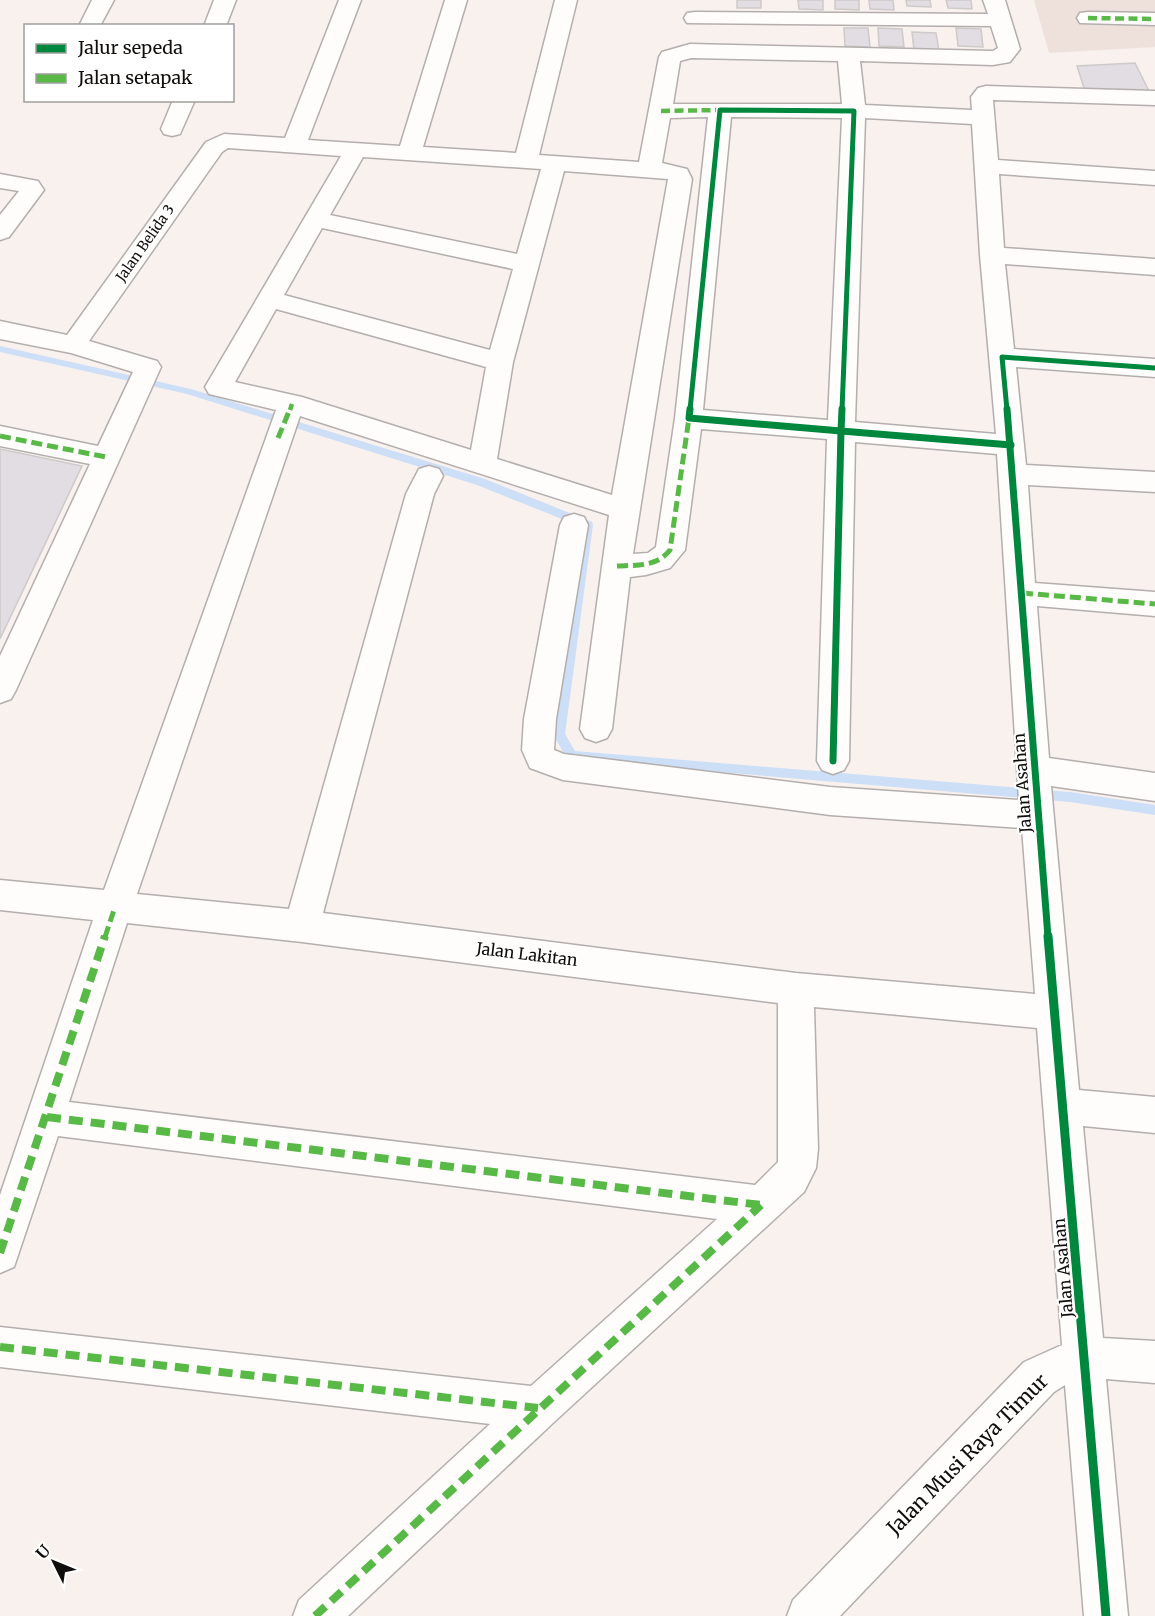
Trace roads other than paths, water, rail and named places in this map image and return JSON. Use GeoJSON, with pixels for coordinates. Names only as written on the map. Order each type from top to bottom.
{"type":"FeatureCollection","features":[{"type":"Feature","properties":{"kind":"street"},"geometry":{"type":"LineString","coordinates":[[89,24],[103,0]]}},
{"type":"Feature","properties":{"kind":"street"},"geometry":{"type":"LineString","coordinates":[[215,24],[225,0]]}},
{"type":"Feature","properties":{"kind":"street"},"geometry":{"type":"LineString","coordinates":[[350,0],[294,146],[673,171],[679,174],[624,509],[596,729]]}},
{"type":"Feature","properties":{"kind":"street"},"geometry":{"type":"LineString","coordinates":[[409,154],[456,0]]}},
{"type":"Feature","properties":{"kind":"street"},"geometry":{"type":"LineString","coordinates":[[526,162],[566,0]]}},
{"type":"Feature","properties":{"kind":"street"},"geometry":{"type":"LineString","coordinates":[[648,170],[670,57],[690,51],[993,58],[1002,57],[1009,49],[998,10],[695,9],[690,51]]}},
{"type":"Feature","properties":{"kind":"street"},"geometry":{"type":"LineString","coordinates":[[1088,18],[1155,19]]}},
{"type":"Feature","properties":{"kind":"street"},"geometry":{"type":"LineString","coordinates":[[833,761],[841,432],[854,111],[849,56]]}},
{"type":"Feature","properties":{"kind":"street","name":"Jalan Asahan"},"geometry":{"type":"LineString","coordinates":[[1106,1616],[1036,792],[1011,445],[992,255],[982,97],[986,93],[1155,98]]}},
{"type":"Feature","properties":{"kind":"street"},"geometry":{"type":"LineString","coordinates":[[172,129],[182,102]]}},
{"type":"Feature","properties":{"kind":"street"},"geometry":{"type":"LineString","coordinates":[[617,566],[658,562],[666,557],[670,550],[689,418],[720,110]]}},
{"type":"Feature","properties":{"kind":"street"},"geometry":{"type":"LineString","coordinates":[[661,111],[854,111],[984,118]]}},
{"type":"Feature","properties":{"kind":"street","name":"Jalan Belida 3"},"geometry":{"type":"LineString","coordinates":[[73,345],[214,147],[224,141],[294,146]]}},
{"type":"Feature","properties":{"kind":"street"},"geometry":{"type":"LineString","coordinates":[[355,151],[218,387],[286,417],[482,464],[624,509]]}},
{"type":"Feature","properties":{"kind":"street"},"geometry":{"type":"LineString","coordinates":[[482,464],[500,362],[554,164]]}},
{"type":"Feature","properties":{"kind":"street"},"geometry":{"type":"LineString","coordinates":[[987,166],[1155,178]]}},
{"type":"Feature","properties":{"kind":"street"},"geometry":{"type":"LineString","coordinates":[[0,181],[30,186],[32,190],[0,232]]}},
{"type":"Feature","properties":{"kind":"street"},"geometry":{"type":"LineString","coordinates":[[315,219],[526,264]]}},
{"type":"Feature","properties":{"kind":"street"},"geometry":{"type":"LineString","coordinates":[[992,255],[1155,267]]}},
{"type":"Feature","properties":{"kind":"street"},"geometry":{"type":"LineString","coordinates":[[269,298],[500,362]]}},
{"type":"Feature","properties":{"kind":"street"},"geometry":{"type":"LineString","coordinates":[[0,330],[73,345],[148,367],[0,690]]}},
{"type":"Feature","properties":{"kind":"street"},"geometry":{"type":"LineString","coordinates":[[1002,357],[1155,368]]}},
{"type":"Feature","properties":{"kind":"street"},"geometry":{"type":"LineString","coordinates":[[0,1253],[115,907],[286,417]]}},
{"type":"Feature","properties":{"kind":"street"},"geometry":{"type":"LineString","coordinates":[[689,418],[1011,445]]}},
{"type":"Feature","properties":{"kind":"street"},"geometry":{"type":"LineString","coordinates":[[0,436],[106,457]]}},
{"type":"Feature","properties":{"kind":"street"},"geometry":{"type":"LineString","coordinates":[[1013,474],[1155,482]]}},
{"type":"Feature","properties":{"kind":"street"},"geometry":{"type":"LineString","coordinates":[[302,926],[420,494],[429,476]]}},
{"type":"Feature","properties":{"kind":"street"},"geometry":{"type":"LineString","coordinates":[[574,525],[540,719],[538,750],[541,759],[563,766],[830,801],[1155,787]]}},
{"type":"Feature","properties":{"kind":"street"},"geometry":{"type":"LineString","coordinates":[[1022,593],[1155,604]]}},
{"type":"Feature","properties":{"kind":"street","name":"Jalan Lakitan"},"geometry":{"type":"LineString","coordinates":[[0,895],[302,926],[796,989],[1055,1013]]}},
{"type":"Feature","properties":{"kind":"street"},"geometry":{"type":"LineString","coordinates":[[315,1616],[538,1408],[790,1179],[797,1168],[799,1149],[796,989]]}},
{"type":"Feature","properties":{"kind":"street"},"geometry":{"type":"LineString","coordinates":[[1063,1106],[1155,1115]]}},
{"type":"Feature","properties":{"kind":"street"},"geometry":{"type":"LineString","coordinates":[[47,1117],[761,1205]]}},
{"type":"Feature","properties":{"kind":"street"},"geometry":{"type":"LineString","coordinates":[[0,1347],[538,1408]]}},
{"type":"Feature","properties":{"kind":"street","name":"Jalan Musi Raya Timur"},"geometry":{"type":"LineString","coordinates":[[809,1616],[1039,1377],[1054,1368],[1084,1360],[1116,1357],[1155,1362]]}},
{"type":"Feature","properties":{"kind":"waterway"},"geometry":{"type":"LineString","coordinates":[[0,349],[188,391],[481,482],[588,525],[559,734],[571,756],[1070,797],[1155,810]]}}]}
